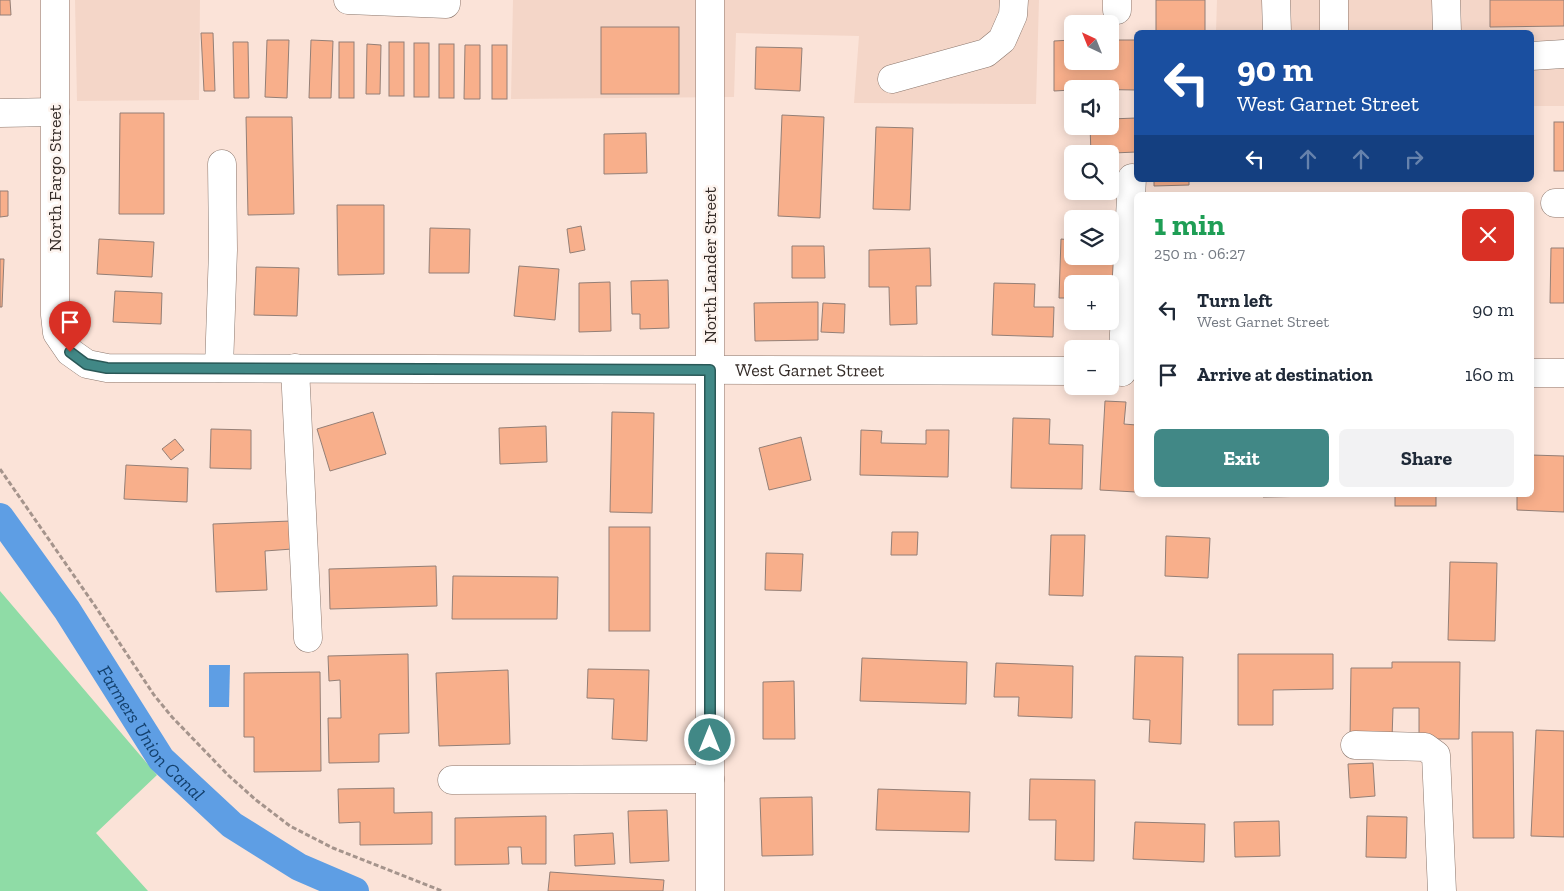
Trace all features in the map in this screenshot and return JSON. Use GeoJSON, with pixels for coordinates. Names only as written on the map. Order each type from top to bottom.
{"type":"FeatureCollection","features":[{"type":"Feature","properties":{"kind":"street","name":"North Fargo Street"},"geometry":{"type":"LineString","coordinates":[[55,0],[55,315],[57,333],[70,352]]}},
{"type":"Feature","properties":{"kind":"street"},"geometry":{"type":"LineString","coordinates":[[348,0],[446,4],[446,0]]}},
{"type":"Feature","properties":{"kind":"street","name":"North Lander Street"},"geometry":{"type":"LineString","coordinates":[[710,0],[710,891]]}},
{"type":"Feature","properties":{"kind":"street"},"geometry":{"type":"LineString","coordinates":[[892,79],[986,54],[1002,40],[1012,15],[1014,0]]}},
{"type":"Feature","properties":{"kind":"street"},"geometry":{"type":"LineString","coordinates":[[1276,0],[1277,30]]}},
{"type":"Feature","properties":{"kind":"street"},"geometry":{"type":"LineString","coordinates":[[1334,0],[1334,30]]}},
{"type":"Feature","properties":{"kind":"street"},"geometry":{"type":"LineString","coordinates":[[1446,0],[1447,30]]}},
{"type":"Feature","properties":{"kind":"street"},"geometry":{"type":"LineString","coordinates":[[1534,56],[1564,54]]}},
{"type":"Feature","properties":{"kind":"street"},"geometry":{"type":"LineString","coordinates":[[0,112],[55,112]]}},
{"type":"Feature","properties":{"kind":"street"},"geometry":{"type":"LineString","coordinates":[[219,368],[223,250],[222,164]]}},
{"type":"Feature","properties":{"kind":"street"},"geometry":{"type":"LineString","coordinates":[[1123,372],[1132,178]]}},
{"type":"Feature","properties":{"kind":"street","name":"West Garnet Street"},"geometry":{"type":"LineString","coordinates":[[70,352],[86,364],[107,368],[1064,371]]}},
{"type":"Feature","properties":{"kind":"street"},"geometry":{"type":"LineString","coordinates":[[296,368],[308,638]]}},
{"type":"Feature","properties":{"kind":"street"},"geometry":{"type":"LineString","coordinates":[[1534,373],[1564,373]]}},
{"type":"Feature","properties":{"kind":"street"},"geometry":{"type":"LineString","coordinates":[[1355,745],[1425,747],[1436,756],[1442,891]]}},
{"type":"Feature","properties":{"kind":"street"},"geometry":{"type":"LineString","coordinates":[[452,780],[710,779]]}},
{"type":"Feature","properties":{"kind":"path"},"geometry":{"type":"LineString","coordinates":[[0,469],[154,695],[172,717],[228,775],[256,800],[290,826],[333,848],[442,891]]}},
{"type":"Feature","properties":{"kind":"shaded area"},"geometry":{"type":"Polygon","coordinates":[[[75,0],[200,0],[199,100],[77,101],[75,0]]]}},
{"type":"Feature","properties":{"kind":"shaded area"},"geometry":{"type":"Polygon","coordinates":[[[513,0],[1039,0],[1036,104],[854,103],[859,36],[736,33],[734,97],[511,99],[513,0]]]}},
{"type":"Feature","properties":{"kind":"shaded area"},"geometry":{"type":"Polygon","coordinates":[[[1217,0],[1564,0],[1564,106],[1534,106],[1534,30],[1216,30],[1217,0]]]}},
{"type":"Feature","properties":{"kind":"green space"},"geometry":{"type":"Polygon","coordinates":[[[0,591],[157,775],[96,833],[148,891],[0,891],[0,591]]]}},
{"type":"Feature","properties":{"kind":"water"},"geometry":{"type":"Polygon","coordinates":[[[209,665],[230,665],[229,707],[209,707],[209,665]]]}},
{"type":"Feature","properties":{"kind":"building"},"geometry":{"type":"Polygon","coordinates":[[[0,0],[10,0],[11,15],[0,15],[0,0]]]}},
{"type":"Feature","properties":{"kind":"building"},"geometry":{"type":"Polygon","coordinates":[[[1156,0],[1205,0],[1205,30],[1156,30],[1156,0]]]}},
{"type":"Feature","properties":{"kind":"building"},"geometry":{"type":"Polygon","coordinates":[[[1490,0],[1564,0],[1564,26],[1490,27],[1490,0]]]}},
{"type":"Feature","properties":{"kind":"building"},"geometry":{"type":"Polygon","coordinates":[[[601,27],[679,27],[679,94],[601,94],[601,27]]]}},
{"type":"Feature","properties":{"kind":"building"},"geometry":{"type":"Polygon","coordinates":[[[201,33],[213,33],[215,91],[204,91],[201,33]]]}},
{"type":"Feature","properties":{"kind":"building"},"geometry":{"type":"Polygon","coordinates":[[[267,40],[289,40],[287,98],[265,97],[267,40]]]}},
{"type":"Feature","properties":{"kind":"building"},"geometry":{"type":"Polygon","coordinates":[[[311,40],[333,41],[331,98],[309,98],[311,40]]]}},
{"type":"Feature","properties":{"kind":"building"},"geometry":{"type":"Polygon","coordinates":[[[1064,40],[1064,70],[1119,70],[1119,40],[1134,40],[1134,90],[1119,90],[1119,80],[1064,80],[1064,90],[1054,91],[1054,41],[1064,40]]]}},
{"type":"Feature","properties":{"kind":"building"},"geometry":{"type":"Polygon","coordinates":[[[233,42],[248,42],[249,98],[234,98],[233,42]]]}},
{"type":"Feature","properties":{"kind":"building"},"geometry":{"type":"Polygon","coordinates":[[[339,42],[354,42],[354,98],[339,98],[339,42]]]}},
{"type":"Feature","properties":{"kind":"building"},"geometry":{"type":"Polygon","coordinates":[[[389,42],[404,42],[404,96],[389,96],[389,42]]]}},
{"type":"Feature","properties":{"kind":"building"},"geometry":{"type":"Polygon","coordinates":[[[414,43],[429,43],[429,97],[414,97],[414,43]]]}},
{"type":"Feature","properties":{"kind":"building"},"geometry":{"type":"Polygon","coordinates":[[[367,44],[381,45],[380,94],[366,94],[367,44]]]}},
{"type":"Feature","properties":{"kind":"building"},"geometry":{"type":"Polygon","coordinates":[[[439,44],[454,44],[454,98],[439,98],[439,44]]]}},
{"type":"Feature","properties":{"kind":"building"},"geometry":{"type":"Polygon","coordinates":[[[465,45],[480,45],[480,99],[464,99],[465,45]]]}},
{"type":"Feature","properties":{"kind":"building"},"geometry":{"type":"Polygon","coordinates":[[[492,45],[507,45],[507,99],[492,99],[492,45]]]}},
{"type":"Feature","properties":{"kind":"building"},"geometry":{"type":"Polygon","coordinates":[[[756,47],[802,48],[800,91],[755,89],[756,47]]]}},
{"type":"Feature","properties":{"kind":"building"},"geometry":{"type":"Polygon","coordinates":[[[120,113],[164,113],[164,214],[119,214],[120,113]]]}},
{"type":"Feature","properties":{"kind":"building"},"geometry":{"type":"Polygon","coordinates":[[[782,115],[824,117],[820,218],[778,216],[782,115]]]}},
{"type":"Feature","properties":{"kind":"building"},"geometry":{"type":"Polygon","coordinates":[[[246,117],[292,117],[294,214],[248,215],[246,117]]]}},
{"type":"Feature","properties":{"kind":"building"},"geometry":{"type":"Polygon","coordinates":[[[1134,118],[1134,152],[1119,153],[1119,145],[1091,145],[1090,135],[1119,135],[1119,119],[1134,118]]]}},
{"type":"Feature","properties":{"kind":"building"},"geometry":{"type":"Polygon","coordinates":[[[1554,122],[1564,122],[1564,171],[1554,171],[1554,122]]]}},
{"type":"Feature","properties":{"kind":"building"},"geometry":{"type":"Polygon","coordinates":[[[876,127],[913,128],[910,210],[873,209],[876,127]]]}},
{"type":"Feature","properties":{"kind":"building"},"geometry":{"type":"Polygon","coordinates":[[[646,133],[647,173],[604,174],[604,134],[646,133]]]}},
{"type":"Feature","properties":{"kind":"building"},"geometry":{"type":"Polygon","coordinates":[[[1154,182],[1189,182],[1189,185],[1154,186],[1154,182]]]}},
{"type":"Feature","properties":{"kind":"building"},"geometry":{"type":"Polygon","coordinates":[[[0,191],[8,191],[8,216],[0,217],[0,191]]]}},
{"type":"Feature","properties":{"kind":"building"},"geometry":{"type":"Polygon","coordinates":[[[337,205],[384,205],[384,274],[338,275],[337,205]]]}},
{"type":"Feature","properties":{"kind":"building"},"geometry":{"type":"Polygon","coordinates":[[[581,226],[585,250],[570,253],[567,229],[581,226]]]}},
{"type":"Feature","properties":{"kind":"building"},"geometry":{"type":"Polygon","coordinates":[[[430,228],[470,229],[469,273],[429,273],[430,228]]]}},
{"type":"Feature","properties":{"kind":"building"},"geometry":{"type":"Polygon","coordinates":[[[99,239],[154,242],[152,277],[97,274],[99,239]]]}},
{"type":"Feature","properties":{"kind":"building"},"geometry":{"type":"Polygon","coordinates":[[[1061,239],[1064,239],[1064,265],[1113,265],[1113,275],[1064,275],[1064,298],[1059,298],[1061,239]]]}},
{"type":"Feature","properties":{"kind":"building"},"geometry":{"type":"Polygon","coordinates":[[[792,246],[824,246],[825,278],[792,278],[792,246]]]}},
{"type":"Feature","properties":{"kind":"building"},"geometry":{"type":"Polygon","coordinates":[[[930,248],[931,286],[916,286],[917,324],[890,325],[889,287],[869,287],[869,250],[930,248]]]}},
{"type":"Feature","properties":{"kind":"building"},"geometry":{"type":"Polygon","coordinates":[[[1551,248],[1564,248],[1564,303],[1550,303],[1551,248]]]}},
{"type":"Feature","properties":{"kind":"building"},"geometry":{"type":"Polygon","coordinates":[[[0,259],[4,259],[2,307],[0,307],[0,259]]]}},
{"type":"Feature","properties":{"kind":"building"},"geometry":{"type":"Polygon","coordinates":[[[519,266],[559,269],[555,320],[514,316],[519,266]]]}},
{"type":"Feature","properties":{"kind":"building"},"geometry":{"type":"Polygon","coordinates":[[[256,267],[299,268],[297,316],[254,315],[256,267]]]}},
{"type":"Feature","properties":{"kind":"building"},"geometry":{"type":"Polygon","coordinates":[[[668,280],[669,328],[640,329],[640,314],[632,314],[631,281],[668,280]]]}},
{"type":"Feature","properties":{"kind":"building"},"geometry":{"type":"Polygon","coordinates":[[[610,282],[611,331],[579,332],[579,283],[610,282]]]}},
{"type":"Feature","properties":{"kind":"building"},"geometry":{"type":"Polygon","coordinates":[[[994,283],[1035,284],[1034,307],[1054,307],[1053,337],[992,335],[994,283]]]}},
{"type":"Feature","properties":{"kind":"building"},"geometry":{"type":"Polygon","coordinates":[[[115,291],[162,293],[161,324],[113,322],[115,291]]]}},
{"type":"Feature","properties":{"kind":"building"},"geometry":{"type":"Polygon","coordinates":[[[818,302],[818,340],[755,341],[754,303],[818,302]]]}},
{"type":"Feature","properties":{"kind":"building"},"geometry":{"type":"Polygon","coordinates":[[[823,303],[845,304],[844,333],[821,332],[823,303]]]}},
{"type":"Feature","properties":{"kind":"building"},"geometry":{"type":"Polygon","coordinates":[[[1105,401],[1126,402],[1124,424],[1134,425],[1134,492],[1100,490],[1105,401]]]}},
{"type":"Feature","properties":{"kind":"building"},"geometry":{"type":"Polygon","coordinates":[[[373,412],[386,454],[330,471],[317,429],[373,412]]]}},
{"type":"Feature","properties":{"kind":"building"},"geometry":{"type":"Polygon","coordinates":[[[612,412],[654,413],[652,513],[610,512],[612,412]]]}},
{"type":"Feature","properties":{"kind":"building"},"geometry":{"type":"Polygon","coordinates":[[[1013,418],[1050,419],[1049,444],[1083,445],[1082,489],[1011,488],[1013,418]]]}},
{"type":"Feature","properties":{"kind":"building"},"geometry":{"type":"Polygon","coordinates":[[[546,426],[547,462],[500,464],[499,428],[546,426]]]}},
{"type":"Feature","properties":{"kind":"building"},"geometry":{"type":"Polygon","coordinates":[[[211,429],[251,430],[251,469],[210,468],[211,429]]]}},
{"type":"Feature","properties":{"kind":"building"},"geometry":{"type":"Polygon","coordinates":[[[861,430],[882,431],[881,443],[926,444],[926,430],[949,430],[948,477],[860,475],[861,430]]]}},
{"type":"Feature","properties":{"kind":"building"},"geometry":{"type":"Polygon","coordinates":[[[801,437],[811,480],[769,490],[759,448],[801,437]]]}},
{"type":"Feature","properties":{"kind":"building"},"geometry":{"type":"Polygon","coordinates":[[[175,439],[184,450],[171,460],[162,449],[175,439]]]}},
{"type":"Feature","properties":{"kind":"building"},"geometry":{"type":"Polygon","coordinates":[[[1534,455],[1564,456],[1564,512],[1517,510],[1517,497],[1534,497],[1534,455]]]}},
{"type":"Feature","properties":{"kind":"building"},"geometry":{"type":"Polygon","coordinates":[[[126,465],[188,468],[187,502],[124,499],[126,465]]]}},
{"type":"Feature","properties":{"kind":"building"},"geometry":{"type":"Polygon","coordinates":[[[1395,497],[1436,497],[1436,506],[1395,506],[1395,497]]]}},
{"type":"Feature","properties":{"kind":"building"},"geometry":{"type":"Polygon","coordinates":[[[291,521],[292,549],[265,551],[267,590],[216,592],[213,524],[291,521]]]}},
{"type":"Feature","properties":{"kind":"building"},"geometry":{"type":"Polygon","coordinates":[[[609,527],[650,527],[650,631],[609,631],[609,527]]]}},
{"type":"Feature","properties":{"kind":"building"},"geometry":{"type":"Polygon","coordinates":[[[892,532],[918,532],[917,555],[891,555],[892,532]]]}},
{"type":"Feature","properties":{"kind":"building"},"geometry":{"type":"Polygon","coordinates":[[[1051,535],[1085,535],[1083,596],[1049,595],[1051,535]]]}},
{"type":"Feature","properties":{"kind":"building"},"geometry":{"type":"Polygon","coordinates":[[[1166,536],[1210,538],[1208,578],[1165,576],[1166,536]]]}},
{"type":"Feature","properties":{"kind":"building"},"geometry":{"type":"Polygon","coordinates":[[[766,553],[803,554],[801,591],[765,590],[766,553]]]}},
{"type":"Feature","properties":{"kind":"building"},"geometry":{"type":"Polygon","coordinates":[[[1450,562],[1497,563],[1495,641],[1448,640],[1450,562]]]}},
{"type":"Feature","properties":{"kind":"building"},"geometry":{"type":"Polygon","coordinates":[[[436,566],[437,606],[330,609],[329,569],[436,566]]]}},
{"type":"Feature","properties":{"kind":"building"},"geometry":{"type":"Polygon","coordinates":[[[453,576],[558,577],[557,619],[452,619],[453,576]]]}},
{"type":"Feature","properties":{"kind":"building"},"geometry":{"type":"Polygon","coordinates":[[[408,654],[409,733],[379,734],[379,762],[329,763],[328,718],[341,718],[340,680],[329,681],[328,656],[408,654]]]}},
{"type":"Feature","properties":{"kind":"building"},"geometry":{"type":"Polygon","coordinates":[[[1238,654],[1333,654],[1333,689],[1273,690],[1273,725],[1238,725],[1238,654]]]}},
{"type":"Feature","properties":{"kind":"building"},"geometry":{"type":"Polygon","coordinates":[[[1135,656],[1183,657],[1181,744],[1149,742],[1150,720],[1133,719],[1135,656]]]}},
{"type":"Feature","properties":{"kind":"building"},"geometry":{"type":"Polygon","coordinates":[[[862,658],[967,662],[966,704],[860,701],[862,658]]]}},
{"type":"Feature","properties":{"kind":"building"},"geometry":{"type":"Polygon","coordinates":[[[1392,662],[1460,662],[1459,739],[1419,739],[1419,708],[1393,708],[1392,739],[1350,738],[1351,668],[1392,668],[1392,662]]]}},
{"type":"Feature","properties":{"kind":"building"},"geometry":{"type":"Polygon","coordinates":[[[996,663],[1073,666],[1072,718],[1018,716],[1019,697],[994,697],[996,663]]]}},
{"type":"Feature","properties":{"kind":"building"},"geometry":{"type":"Polygon","coordinates":[[[588,669],[649,670],[647,741],[612,739],[614,699],[587,698],[588,669]]]}},
{"type":"Feature","properties":{"kind":"building"},"geometry":{"type":"Polygon","coordinates":[[[508,670],[510,744],[439,746],[436,673],[508,670]]]}},
{"type":"Feature","properties":{"kind":"building"},"geometry":{"type":"Polygon","coordinates":[[[320,672],[321,771],[254,772],[254,737],[244,737],[244,673],[320,672]]]}},
{"type":"Feature","properties":{"kind":"building"},"geometry":{"type":"Polygon","coordinates":[[[794,681],[795,739],[763,739],[763,682],[794,681]]]}},
{"type":"Feature","properties":{"kind":"building"},"geometry":{"type":"Polygon","coordinates":[[[1536,730],[1564,731],[1564,837],[1531,836],[1536,730]]]}},
{"type":"Feature","properties":{"kind":"building"},"geometry":{"type":"Polygon","coordinates":[[[1472,732],[1513,732],[1514,838],[1473,838],[1472,732]]]}},
{"type":"Feature","properties":{"kind":"building"},"geometry":{"type":"Polygon","coordinates":[[[1373,763],[1375,796],[1350,798],[1348,764],[1373,763]]]}},
{"type":"Feature","properties":{"kind":"building"},"geometry":{"type":"Polygon","coordinates":[[[1030,779],[1095,780],[1094,861],[1055,860],[1056,820],[1029,820],[1030,779]]]}},
{"type":"Feature","properties":{"kind":"building"},"geometry":{"type":"Polygon","coordinates":[[[394,788],[394,813],[432,812],[432,844],[360,845],[360,822],[339,823],[338,789],[394,788]]]}},
{"type":"Feature","properties":{"kind":"building"},"geometry":{"type":"Polygon","coordinates":[[[878,789],[970,792],[969,832],[876,830],[878,789]]]}},
{"type":"Feature","properties":{"kind":"building"},"geometry":{"type":"Polygon","coordinates":[[[812,797],[813,855],[762,856],[760,798],[812,797]]]}},
{"type":"Feature","properties":{"kind":"building"},"geometry":{"type":"Polygon","coordinates":[[[667,810],[669,861],[630,863],[628,811],[667,810]]]}},
{"type":"Feature","properties":{"kind":"building"},"geometry":{"type":"Polygon","coordinates":[[[546,816],[546,864],[522,864],[521,847],[508,847],[509,864],[455,865],[455,818],[546,816]]]}},
{"type":"Feature","properties":{"kind":"building"},"geometry":{"type":"Polygon","coordinates":[[[1367,816],[1407,817],[1406,858],[1366,857],[1367,816]]]}},
{"type":"Feature","properties":{"kind":"building"},"geometry":{"type":"Polygon","coordinates":[[[1279,821],[1280,856],[1235,857],[1234,822],[1279,821]]]}},
{"type":"Feature","properties":{"kind":"building"},"geometry":{"type":"Polygon","coordinates":[[[1135,822],[1205,824],[1204,862],[1133,859],[1135,822]]]}},
{"type":"Feature","properties":{"kind":"building"},"geometry":{"type":"Polygon","coordinates":[[[613,833],[615,864],[575,866],[574,835],[613,833]]]}},
{"type":"Feature","properties":{"kind":"building"},"geometry":{"type":"Polygon","coordinates":[[[550,872],[664,880],[663,891],[548,891],[550,872]]]}},
{"type":"Feature","properties":{"kind":"waterway","name":"Farmers Union Canal"},"geometry":{"type":"LineString","coordinates":[[0,517],[67,610],[161,759],[232,825],[299,867],[355,891]]}},
{"type":"Feature","properties":{"kind":"route"},"geometry":{"type":"LineString","coordinates":[[70,352],[86,364],[107,368],[710,370],[710,740]]}}]}
